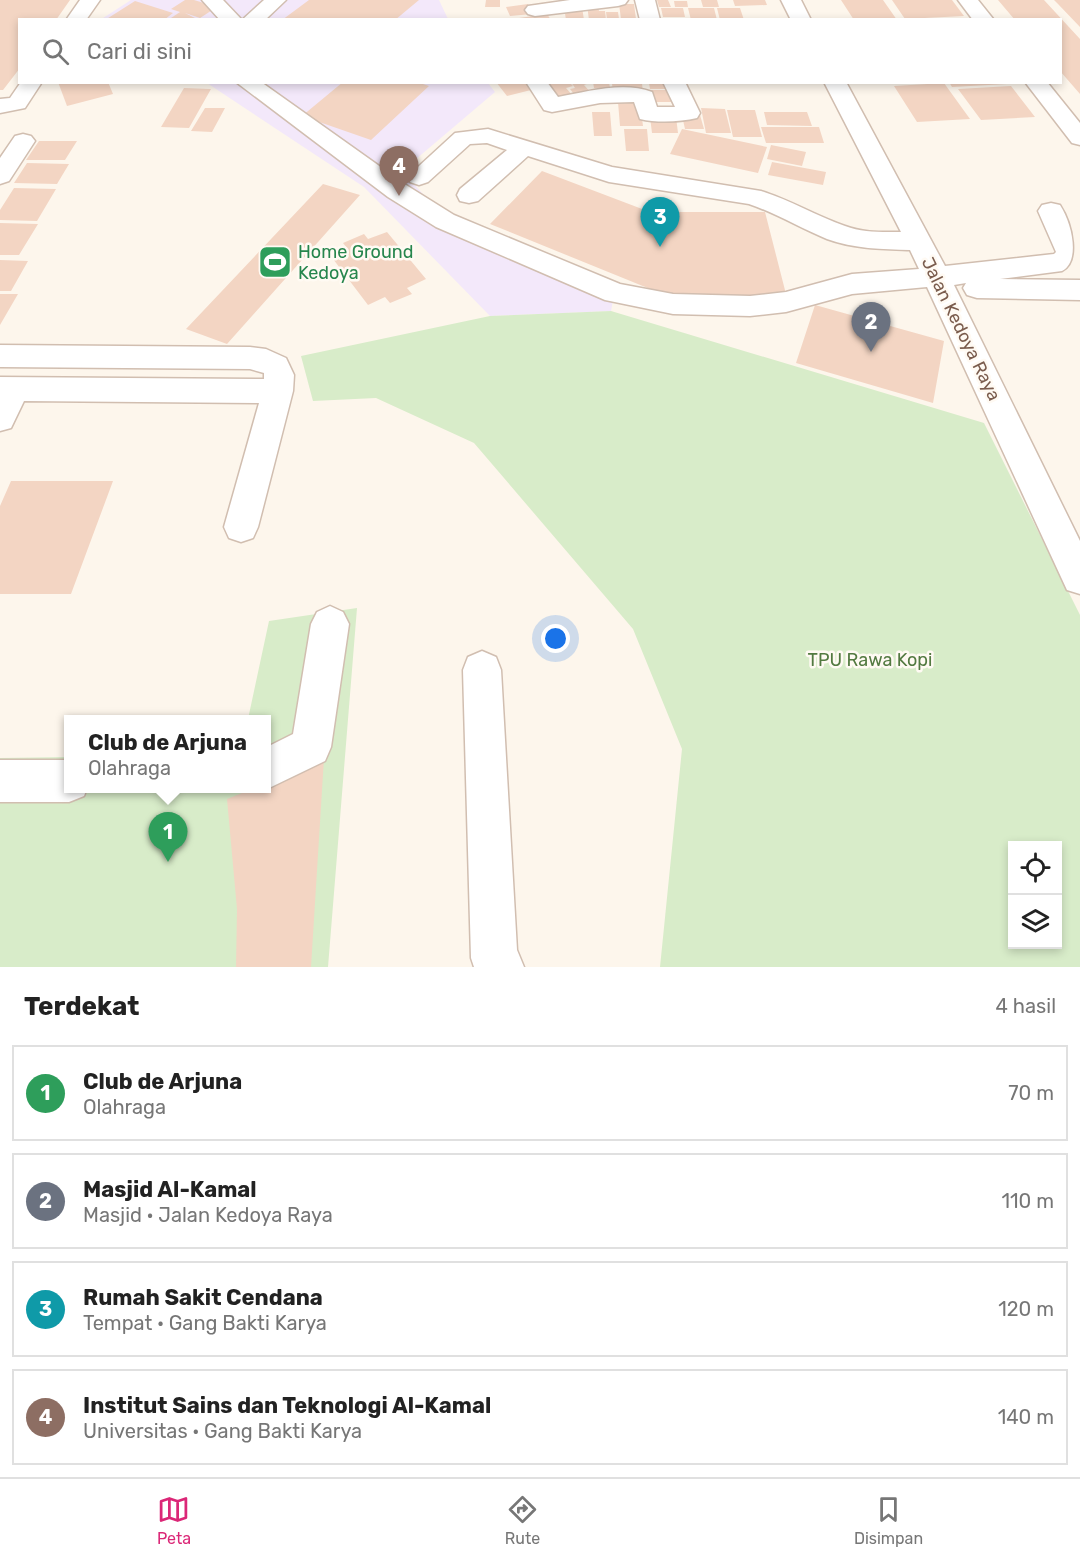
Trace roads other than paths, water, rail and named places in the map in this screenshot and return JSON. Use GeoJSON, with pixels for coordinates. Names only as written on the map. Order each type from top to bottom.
{"type":"FeatureCollection","features":[{"type":"Feature","properties":{"kind":"street"},"geometry":{"type":"LineString","coordinates":[[77,18],[90,0]]}},
{"type":"Feature","properties":{"kind":"street"},"geometry":{"type":"LineString","coordinates":[[212,0],[230,18]]}},
{"type":"Feature","properties":{"kind":"street"},"geometry":{"type":"LineString","coordinates":[[254,18],[276,0]]}},
{"type":"Feature","properties":{"kind":"street"},"geometry":{"type":"LineString","coordinates":[[535,10],[618,0]]}},
{"type":"Feature","properties":{"kind":"street"},"geometry":{"type":"LineString","coordinates":[[645,0],[650,18]]}},
{"type":"Feature","properties":{"kind":"street"},"geometry":{"type":"LineString","coordinates":[[791,0],[800,18]]}},
{"type":"Feature","properties":{"kind":"street"},"geometry":{"type":"LineString","coordinates":[[968,0],[982,18]]}},
{"type":"Feature","properties":{"kind":"street"},"geometry":{"type":"LineString","coordinates":[[0,106],[17,104],[31,84]]}},
{"type":"Feature","properties":{"kind":"street"},"geometry":{"type":"LineString","coordinates":[[249,84],[397,191],[445,220],[615,293],[673,304],[750,306],[786,302],[852,284],[938,282],[1080,290]]}},
{"type":"Feature","properties":{"kind":"street"},"geometry":{"type":"LineString","coordinates":[[537,84],[552,105],[600,96],[639,94],[645,97],[648,114],[689,113],[675,84]]}},
{"type":"Feature","properties":{"kind":"street","name":"Jalan Kedoya Raya"},"geometry":{"type":"LineString","coordinates":[[836,84],[919,241],[1071,541],[1080,578]]}},
{"type":"Feature","properties":{"kind":"street"},"geometry":{"type":"LineString","coordinates":[[1037,84],[1080,138]]}},
{"type":"Feature","properties":{"kind":"street"},"geometry":{"type":"LineString","coordinates":[[419,177],[463,138],[476,135],[488,136],[609,174],[752,197],[775,204],[837,233],[856,238],[919,241]]}},
{"type":"Feature","properties":{"kind":"street"},"geometry":{"type":"LineString","coordinates":[[0,176],[23,141]]}},
{"type":"Feature","properties":{"kind":"street"},"geometry":{"type":"LineString","coordinates":[[469,195],[523,148]]}},
{"type":"Feature","properties":{"kind":"street"},"geometry":{"type":"LineString","coordinates":[[938,282],[1062,262],[1070,253],[1051,211]]}},
{"type":"Feature","properties":{"kind":"street"},"geometry":{"type":"LineString","coordinates":[[0,356],[250,358],[267,360],[276,365],[281,373],[278,391],[242,527]]}},
{"type":"Feature","properties":{"kind":"street"},"geometry":{"type":"LineString","coordinates":[[0,419],[7,390],[278,391]]}},
{"type":"Feature","properties":{"kind":"street"},"geometry":{"type":"LineString","coordinates":[[271,766],[311,747],[330,624]]}},
{"type":"Feature","properties":{"kind":"street"},"geometry":{"type":"LineString","coordinates":[[482,670],[494,958],[501,967]]}},
{"type":"Feature","properties":{"kind":"street"},"geometry":{"type":"LineString","coordinates":[[0,781],[64,781]]}},
{"type":"Feature","properties":{"kind":"place","name":"Institut Sains dan Teknologi Al-Kamal"},"geometry":{"type":"Point","coordinates":[399,196]}},
{"type":"Feature","properties":{"kind":"place","name":"Rumah Sakit Cendana"},"geometry":{"type":"Point","coordinates":[660,247]}},
{"type":"Feature","properties":{"kind":"place","name":"Home Ground Kedoya"},"geometry":{"type":"Point","coordinates":[275,262]}},
{"type":"Feature","properties":{"kind":"place","name":"Masjid Al-Kamal"},"geometry":{"type":"Point","coordinates":[871,352]}},
{"type":"Feature","properties":{"kind":"place","name":"Club de Arjuna"},"geometry":{"type":"Point","coordinates":[168,862]}},
{"type":"Feature","properties":{"kind":"park label","name":"TPU Rawa Kopi"},"geometry":{"type":"Point","coordinates":[870,660]}}]}
